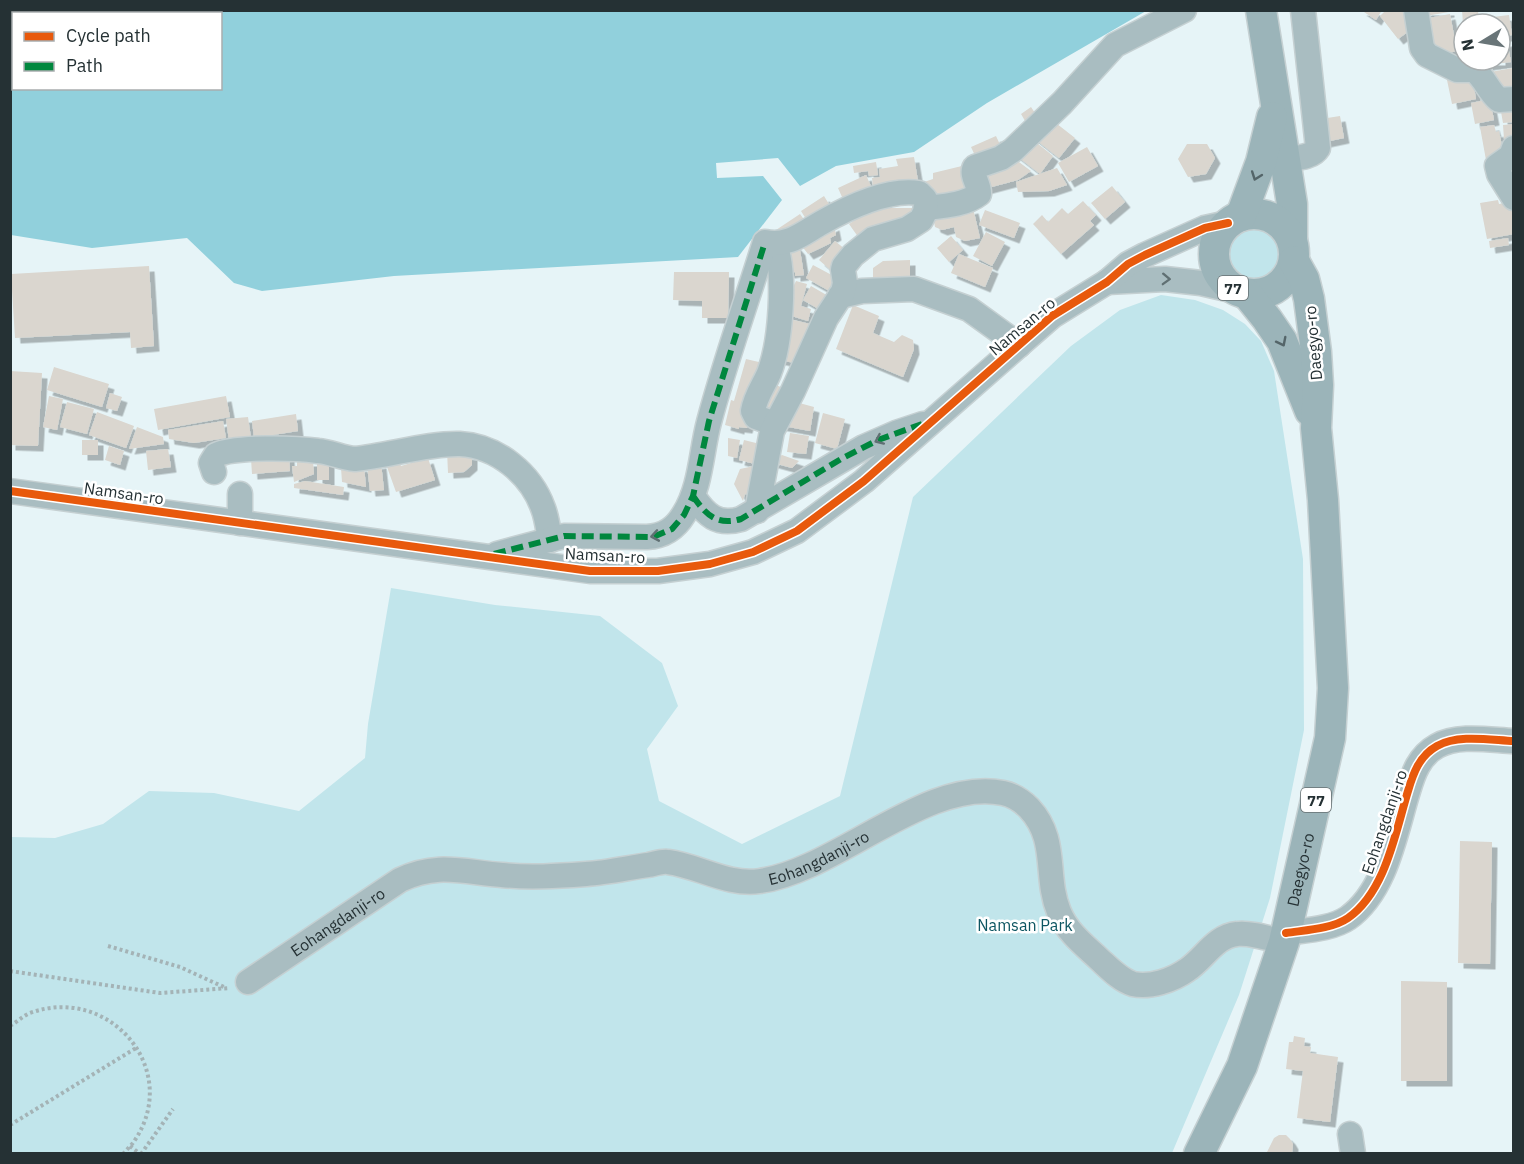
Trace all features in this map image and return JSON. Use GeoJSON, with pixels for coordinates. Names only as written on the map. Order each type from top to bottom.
{"type":"FeatureCollection","features":[{"type":"Feature","properties":{"kind":"main road","name":"77"},"geometry":{"type":"LineString","coordinates":[[1235,220],[1253,214],[1265,216],[1276,221],[1285,229],[1293,250],[1290,273],[1283,284],[1272,291],[1260,295],[1242,292],[1225,283],[1214,259],[1215,246],[1220,234],[1235,220],[1261,162],[1269,132],[1273,94],[1261,10]]}},
{"type":"Feature","properties":{"kind":"main road","name":"Daegyo-ro"},"geometry":{"type":"LineString","coordinates":[[1199,1154],[1242,1066],[1285,937],[1330,738],[1333,688],[1323,500],[1316,428],[1318,385],[1312,320],[1304,279],[1293,250],[1293,216],[1273,94]]}},
{"type":"Feature","properties":{"kind":"main road","name":"Daegyo-ro"},"geometry":{"type":"LineString","coordinates":[[1242,292],[1268,319],[1282,341],[1316,428]]}},
{"type":"Feature","properties":{"kind":"street"},"geometry":{"type":"LineString","coordinates":[[926,208],[955,204],[975,197],[979,190],[973,172],[975,167],[1001,158],[1013,150],[1062,103],[1115,45],[1184,10]]}},
{"type":"Feature","properties":{"kind":"street"},"geometry":{"type":"LineString","coordinates":[[1284,160],[1310,155],[1318,148],[1303,10]]}},
{"type":"Feature","properties":{"kind":"street"},"geometry":{"type":"LineString","coordinates":[[1416,10],[1422,48],[1427,55],[1452,69],[1474,70],[1489,91],[1499,100],[1514,99]]}},
{"type":"Feature","properties":{"kind":"street"},"geometry":{"type":"LineString","coordinates":[[1514,148],[1511,156],[1497,166],[1499,174],[1514,198]]}},
{"type":"Feature","properties":{"kind":"street"},"geometry":{"type":"LineString","coordinates":[[758,511],[775,424],[793,391],[826,318],[840,296],[845,283],[843,270],[853,255],[873,239],[916,224],[921,220],[926,208],[925,199],[919,193],[909,192],[872,198],[791,240],[770,243]]}},
{"type":"Feature","properties":{"kind":"street"},"geometry":{"type":"LineString","coordinates":[[1107,282],[1128,264],[1145,255],[1205,228],[1235,220]]}},
{"type":"Feature","properties":{"kind":"street"},"geometry":{"type":"LineString","coordinates":[[770,243],[782,279],[780,320],[770,371],[753,411],[756,417],[775,424]]}},
{"type":"Feature","properties":{"kind":"street"},"geometry":{"type":"LineString","coordinates":[[486,557],[573,535],[660,536],[677,524],[693,496],[709,421],[770,243]]}},
{"type":"Feature","properties":{"kind":"street"},"geometry":{"type":"LineString","coordinates":[[1107,282],[1165,279],[1201,283],[1242,292]]}},
{"type":"Feature","properties":{"kind":"street","name":"Namsan-ro"},"geometry":{"type":"LineString","coordinates":[[10,491],[590,571],[623,572],[684,568],[731,559],[773,544],[813,520],[864,481],[1052,316],[1084,294],[1107,282]]}},
{"type":"Feature","properties":{"kind":"street"},"geometry":{"type":"LineString","coordinates":[[840,296],[862,291],[914,289],[969,309],[1019,345]]}},
{"type":"Feature","properties":{"kind":"street"},"geometry":{"type":"LineString","coordinates":[[693,496],[705,511],[719,521],[734,521],[758,511],[864,447],[896,433],[934,421]]}},
{"type":"Feature","properties":{"kind":"street"},"geometry":{"type":"LineString","coordinates":[[214,472],[211,463],[216,455],[239,449],[319,451],[354,459],[449,445],[470,446],[490,452],[507,461],[528,480],[544,510],[550,540]]}},
{"type":"Feature","properties":{"kind":"street"},"geometry":{"type":"LineString","coordinates":[[240,494],[240,523]]}},
{"type":"Feature","properties":{"kind":"street","name":"Eohangdanji-ro"},"geometry":{"type":"LineString","coordinates":[[237,985],[400,880],[427,870],[452,868],[503,875],[546,876],[590,874],[666,862],[721,878],[759,882],[803,869],[919,808],[955,796],[988,792],[1015,797],[1025,804],[1040,822],[1049,847],[1055,900],[1064,922],[1077,939],[1124,980],[1143,985],[1161,982],[1188,970],[1221,939],[1238,933],[1285,937],[1332,925],[1347,918],[1362,905],[1376,887],[1413,774],[1422,759],[1437,746],[1456,740],[1514,741]]}},
{"type":"Feature","properties":{"kind":"path"},"geometry":{"type":"LineString","coordinates":[[108,946],[237,985]]}},
{"type":"Feature","properties":{"kind":"path"},"geometry":{"type":"LineString","coordinates":[[10,971],[160,993],[237,985]]}},
{"type":"Feature","properties":{"kind":"path"},"geometry":{"type":"LineString","coordinates":[[10,1026],[28,1014],[55,1007],[84,1008],[110,1019],[131,1039],[145,1064],[149,1091],[146,1117],[135,1140],[123,1154]]}},
{"type":"Feature","properties":{"kind":"path"},"geometry":{"type":"LineString","coordinates":[[10,1125],[136,1048]]}},
{"type":"Feature","properties":{"kind":"path"},"geometry":{"type":"LineString","coordinates":[[130,1146],[141,1154],[173,1109]]}},
{"type":"Feature","properties":{"kind":"green space"},"geometry":{"type":"Polygon","coordinates":[[[1254,226],[1265,228],[1274,234],[1280,243],[1282,254],[1280,265],[1274,274],[1265,280],[1254,282],[1243,280],[1234,274],[1228,265],[1226,254],[1228,243],[1234,234],[1243,228],[1254,226]]]}},
{"type":"Feature","properties":{"kind":"green space","name":"Namsan Park"},"geometry":{"type":"Polygon","coordinates":[[[1161,295],[1195,300],[1223,310],[1245,324],[1261,341],[1274,371],[1303,559],[1304,730],[1270,898],[1239,995],[1172,1153],[11,1154],[11,837],[55,838],[103,824],[149,791],[214,793],[299,811],[365,758],[368,724],[391,588],[495,605],[600,616],[662,663],[678,706],[647,749],[659,801],[742,844],[840,796],[913,497],[1071,346],[1120,310],[1161,295]]]}},
{"type":"Feature","properties":{"kind":"water"},"geometry":{"type":"Polygon","coordinates":[[[11,10],[1146,11],[987,103],[914,152],[836,166],[800,186],[778,158],[716,163],[717,178],[763,176],[782,200],[738,257],[394,276],[262,291],[234,283],[187,238],[92,248],[11,235],[11,10]]]}},
{"type":"Feature","properties":{"kind":"building"},"geometry":{"type":"Polygon","coordinates":[[[1361,10],[1382,10],[1376,20],[1361,10]]]}},
{"type":"Feature","properties":{"kind":"building"},"geometry":{"type":"Polygon","coordinates":[[[1386,10],[1404,10],[1416,26],[1398,39],[1380,16],[1386,10]]]}},
{"type":"Feature","properties":{"kind":"building"},"geometry":{"type":"Polygon","coordinates":[[[1425,10],[1449,10],[1449,12],[1426,16],[1425,10]]]}},
{"type":"Feature","properties":{"kind":"building"},"geometry":{"type":"Polygon","coordinates":[[[1462,10],[1478,10],[1478,12],[1462,12],[1462,10]]]}},
{"type":"Feature","properties":{"kind":"building"},"geometry":{"type":"Polygon","coordinates":[[[1450,14],[1452,52],[1444,54],[1435,49],[1429,18],[1450,14]]]}},
{"type":"Feature","properties":{"kind":"building"},"geometry":{"type":"Polygon","coordinates":[[[1512,68],[1514,93],[1502,95],[1490,72],[1512,72],[1512,68]]]}},
{"type":"Feature","properties":{"kind":"building"},"geometry":{"type":"Polygon","coordinates":[[[1452,71],[1472,75],[1476,99],[1452,104],[1447,80],[1452,71]]]}},
{"type":"Feature","properties":{"kind":"building"},"geometry":{"type":"Polygon","coordinates":[[[1490,99],[1494,120],[1475,124],[1471,103],[1490,99]]]}},
{"type":"Feature","properties":{"kind":"building"},"geometry":{"type":"Polygon","coordinates":[[[1514,103],[1514,122],[1503,123],[1500,106],[1514,103]]]}},
{"type":"Feature","properties":{"kind":"building"},"geometry":{"type":"Polygon","coordinates":[[[1031,107],[1039,119],[1028,126],[1021,114],[1031,107]]]}},
{"type":"Feature","properties":{"kind":"building"},"geometry":{"type":"Polygon","coordinates":[[[1340,116],[1344,138],[1325,142],[1321,119],[1340,116]]]}},
{"type":"Feature","properties":{"kind":"building"},"geometry":{"type":"Polygon","coordinates":[[[1052,120],[1075,138],[1059,158],[1031,136],[1052,120]]]}},
{"type":"Feature","properties":{"kind":"building"},"geometry":{"type":"Polygon","coordinates":[[[1514,124],[1514,139],[1504,139],[1503,125],[1514,124]]]}},
{"type":"Feature","properties":{"kind":"building"},"geometry":{"type":"Polygon","coordinates":[[[1494,125],[1496,132],[1499,131],[1502,146],[1506,145],[1508,156],[1486,160],[1480,127],[1494,125]]]}},
{"type":"Feature","properties":{"kind":"building"},"geometry":{"type":"Polygon","coordinates":[[[996,136],[1003,151],[978,162],[971,147],[996,136]]]}},
{"type":"Feature","properties":{"kind":"building"},"geometry":{"type":"Polygon","coordinates":[[[1032,139],[1053,156],[1040,174],[1013,153],[1032,139]]]}},
{"type":"Feature","properties":{"kind":"building"},"geometry":{"type":"Polygon","coordinates":[[[1187,144],[1207,144],[1215,158],[1206,174],[1188,177],[1178,159],[1187,144]]]}},
{"type":"Feature","properties":{"kind":"building"},"geometry":{"type":"Polygon","coordinates":[[[1087,147],[1098,166],[1069,182],[1058,163],[1087,147]]]}},
{"type":"Feature","properties":{"kind":"building"},"geometry":{"type":"Polygon","coordinates":[[[914,157],[918,181],[873,188],[872,178],[880,177],[879,169],[898,166],[896,159],[914,157]]]}},
{"type":"Feature","properties":{"kind":"building"},"geometry":{"type":"Polygon","coordinates":[[[1006,158],[1019,162],[1031,171],[1018,180],[984,189],[977,170],[1006,158]]]}},
{"type":"Feature","properties":{"kind":"building"},"geometry":{"type":"Polygon","coordinates":[[[876,162],[878,175],[869,176],[868,171],[854,173],[853,166],[876,162]]]}},
{"type":"Feature","properties":{"kind":"building"},"geometry":{"type":"Polygon","coordinates":[[[966,165],[973,193],[929,201],[924,182],[933,179],[933,173],[966,165]]]}},
{"type":"Feature","properties":{"kind":"building"},"geometry":{"type":"Polygon","coordinates":[[[1057,168],[1067,185],[1049,191],[1018,192],[1016,182],[1057,168]]]}},
{"type":"Feature","properties":{"kind":"building"},"geometry":{"type":"Polygon","coordinates":[[[866,175],[874,193],[846,206],[838,188],[866,175]]]}},
{"type":"Feature","properties":{"kind":"building"},"geometry":{"type":"Polygon","coordinates":[[[1112,186],[1125,202],[1105,219],[1091,203],[1112,186]]]}},
{"type":"Feature","properties":{"kind":"building"},"geometry":{"type":"Polygon","coordinates":[[[824,196],[832,209],[809,224],[801,211],[824,196]]]}},
{"type":"Feature","properties":{"kind":"building"},"geometry":{"type":"Polygon","coordinates":[[[1498,200],[1499,204],[1510,202],[1514,234],[1487,239],[1480,203],[1498,200]]]}},
{"type":"Feature","properties":{"kind":"building"},"geometry":{"type":"Polygon","coordinates":[[[1083,201],[1096,215],[1090,221],[1094,225],[1061,254],[1033,224],[1042,215],[1048,222],[1062,208],[1068,214],[1083,201]]]}},
{"type":"Feature","properties":{"kind":"building"},"geometry":{"type":"Polygon","coordinates":[[[889,208],[913,208],[915,219],[861,241],[849,224],[864,214],[889,208]]]}},
{"type":"Feature","properties":{"kind":"building"},"geometry":{"type":"Polygon","coordinates":[[[973,208],[980,238],[965,241],[956,237],[954,227],[942,230],[935,227],[933,217],[973,208]]]}},
{"type":"Feature","properties":{"kind":"building"},"geometry":{"type":"Polygon","coordinates":[[[985,210],[1020,223],[1014,238],[979,225],[985,210]]]}},
{"type":"Feature","properties":{"kind":"building"},"geometry":{"type":"Polygon","coordinates":[[[800,214],[808,225],[783,241],[776,230],[800,214]]]}},
{"type":"Feature","properties":{"kind":"building"},"geometry":{"type":"Polygon","coordinates":[[[834,225],[836,235],[830,238],[831,243],[808,254],[798,241],[834,225]]]}},
{"type":"Feature","properties":{"kind":"building"},"geometry":{"type":"Polygon","coordinates":[[[986,232],[1005,242],[992,266],[973,256],[986,232]]]}},
{"type":"Feature","properties":{"kind":"building"},"geometry":{"type":"Polygon","coordinates":[[[951,236],[963,250],[949,262],[937,248],[951,236]]]}},
{"type":"Feature","properties":{"kind":"building"},"geometry":{"type":"Polygon","coordinates":[[[1508,238],[1509,245],[1490,248],[1489,241],[1508,238]]]}},
{"type":"Feature","properties":{"kind":"building"},"geometry":{"type":"Polygon","coordinates":[[[835,241],[851,254],[835,274],[819,260],[835,241]]]}},
{"type":"Feature","properties":{"kind":"building"},"geometry":{"type":"Polygon","coordinates":[[[794,243],[800,250],[804,275],[795,276],[795,272],[789,273],[781,246],[794,243]]]}},
{"type":"Feature","properties":{"kind":"building"},"geometry":{"type":"Polygon","coordinates":[[[959,254],[993,268],[985,287],[951,273],[959,254]]]}},
{"type":"Feature","properties":{"kind":"building"},"geometry":{"type":"Polygon","coordinates":[[[910,260],[910,280],[873,280],[873,268],[883,261],[910,260]]]}},
{"type":"Feature","properties":{"kind":"building"},"geometry":{"type":"Polygon","coordinates":[[[813,265],[841,280],[833,293],[806,278],[813,265]]]}},
{"type":"Feature","properties":{"kind":"building"},"geometry":{"type":"Polygon","coordinates":[[[149,266],[154,346],[131,348],[130,332],[15,338],[11,274],[149,266]]]}},
{"type":"Feature","properties":{"kind":"building"},"geometry":{"type":"Polygon","coordinates":[[[674,272],[729,272],[728,318],[702,318],[702,301],[673,300],[674,272]]]}},
{"type":"Feature","properties":{"kind":"building"},"geometry":{"type":"Polygon","coordinates":[[[796,281],[807,284],[801,306],[811,309],[808,321],[785,314],[789,284],[794,285],[796,281]]]}},
{"type":"Feature","properties":{"kind":"building"},"geometry":{"type":"Polygon","coordinates":[[[811,286],[830,297],[822,311],[803,300],[811,286]]]}},
{"type":"Feature","properties":{"kind":"building"},"geometry":{"type":"Polygon","coordinates":[[[853,305],[879,316],[873,333],[894,342],[902,335],[913,340],[914,349],[903,377],[836,349],[853,305]]]}},
{"type":"Feature","properties":{"kind":"building"},"geometry":{"type":"Polygon","coordinates":[[[785,318],[810,324],[798,364],[777,359],[785,318]]]}},
{"type":"Feature","properties":{"kind":"building"},"geometry":{"type":"Polygon","coordinates":[[[746,359],[763,363],[747,428],[739,427],[739,429],[725,425],[731,400],[734,401],[746,359]]]}},
{"type":"Feature","properties":{"kind":"building"},"geometry":{"type":"Polygon","coordinates":[[[54,367],[109,384],[102,407],[47,390],[54,367]]]}},
{"type":"Feature","properties":{"kind":"building"},"geometry":{"type":"Polygon","coordinates":[[[10,371],[42,373],[38,446],[10,445],[10,371]]]}},
{"type":"Feature","properties":{"kind":"building"},"geometry":{"type":"Polygon","coordinates":[[[770,382],[789,391],[775,420],[756,410],[770,382]]]}},
{"type":"Feature","properties":{"kind":"building"},"geometry":{"type":"Polygon","coordinates":[[[110,393],[122,397],[117,411],[106,408],[110,393]]]}},
{"type":"Feature","properties":{"kind":"building"},"geometry":{"type":"Polygon","coordinates":[[[49,396],[63,399],[57,430],[43,427],[49,396]]]}},
{"type":"Feature","properties":{"kind":"building"},"geometry":{"type":"Polygon","coordinates":[[[226,396],[230,417],[158,430],[154,409],[226,396]]]}},
{"type":"Feature","properties":{"kind":"building"},"geometry":{"type":"Polygon","coordinates":[[[792,401],[814,407],[810,431],[778,425],[792,401]]]}},
{"type":"Feature","properties":{"kind":"building"},"geometry":{"type":"Polygon","coordinates":[[[67,402],[94,409],[87,434],[60,427],[67,402]]]}},
{"type":"Feature","properties":{"kind":"building"},"geometry":{"type":"Polygon","coordinates":[[[97,412],[134,426],[126,448],[89,435],[97,412]]]}},
{"type":"Feature","properties":{"kind":"building"},"geometry":{"type":"Polygon","coordinates":[[[823,413],[845,419],[837,449],[815,443],[823,413]]]}},
{"type":"Feature","properties":{"kind":"building"},"geometry":{"type":"Polygon","coordinates":[[[296,414],[298,431],[254,438],[252,421],[296,414]]]}},
{"type":"Feature","properties":{"kind":"building"},"geometry":{"type":"Polygon","coordinates":[[[248,417],[251,438],[229,441],[226,419],[248,417]]]}},
{"type":"Feature","properties":{"kind":"building"},"geometry":{"type":"Polygon","coordinates":[[[223,421],[226,438],[194,443],[169,439],[168,430],[223,421]]]}},
{"type":"Feature","properties":{"kind":"building"},"geometry":{"type":"Polygon","coordinates":[[[137,427],[163,437],[164,444],[129,449],[137,427]]]}},
{"type":"Feature","properties":{"kind":"building"},"geometry":{"type":"Polygon","coordinates":[[[790,433],[809,436],[806,454],[787,452],[790,433]]]}},
{"type":"Feature","properties":{"kind":"building"},"geometry":{"type":"Polygon","coordinates":[[[728,438],[740,440],[737,458],[728,456],[728,438]]]}},
{"type":"Feature","properties":{"kind":"building"},"geometry":{"type":"Polygon","coordinates":[[[82,440],[98,440],[98,455],[82,455],[82,440]]]}},
{"type":"Feature","properties":{"kind":"building"},"geometry":{"type":"Polygon","coordinates":[[[744,440],[768,446],[763,466],[739,460],[744,440]]]}},
{"type":"Feature","properties":{"kind":"building"},"geometry":{"type":"Polygon","coordinates":[[[109,446],[124,451],[120,465],[105,460],[109,446]]]}},
{"type":"Feature","properties":{"kind":"building"},"geometry":{"type":"Polygon","coordinates":[[[168,449],[171,467],[148,470],[146,451],[168,449]]]}},
{"type":"Feature","properties":{"kind":"building"},"geometry":{"type":"Polygon","coordinates":[[[447,451],[472,455],[472,465],[464,472],[448,473],[447,451]]]}},
{"type":"Feature","properties":{"kind":"building"},"geometry":{"type":"Polygon","coordinates":[[[782,455],[799,461],[792,468],[770,462],[782,455]]]}},
{"type":"Feature","properties":{"kind":"building"},"geometry":{"type":"Polygon","coordinates":[[[289,456],[290,471],[252,474],[251,459],[289,456]]]}},
{"type":"Feature","properties":{"kind":"building"},"geometry":{"type":"Polygon","coordinates":[[[428,458],[435,480],[396,492],[387,467],[400,463],[401,466],[428,458]]]}},
{"type":"Feature","properties":{"kind":"building"},"geometry":{"type":"Polygon","coordinates":[[[317,460],[329,460],[329,480],[317,480],[317,460]]]}},
{"type":"Feature","properties":{"kind":"building"},"geometry":{"type":"Polygon","coordinates":[[[297,461],[313,461],[314,474],[294,482],[292,466],[297,466],[297,461]]]}},
{"type":"Feature","properties":{"kind":"building"},"geometry":{"type":"Polygon","coordinates":[[[381,463],[384,490],[370,491],[367,465],[381,463]]]}},
{"type":"Feature","properties":{"kind":"building"},"geometry":{"type":"Polygon","coordinates":[[[364,466],[366,487],[342,482],[341,468],[364,466]]]}},
{"type":"Feature","properties":{"kind":"building"},"geometry":{"type":"Polygon","coordinates":[[[754,466],[753,497],[745,494],[743,501],[734,484],[740,469],[754,466]]]}},
{"type":"Feature","properties":{"kind":"building"},"geometry":{"type":"Polygon","coordinates":[[[305,481],[344,487],[343,495],[294,488],[294,484],[305,481]]]}},
{"type":"Feature","properties":{"kind":"building"},"geometry":{"type":"Polygon","coordinates":[[[1460,841],[1492,842],[1490,964],[1458,963],[1460,841]]]}},
{"type":"Feature","properties":{"kind":"building"},"geometry":{"type":"Polygon","coordinates":[[[1401,981],[1447,982],[1447,1081],[1401,1081],[1401,981]]]}},
{"type":"Feature","properties":{"kind":"building"},"geometry":{"type":"Polygon","coordinates":[[[1294,1036],[1305,1038],[1304,1046],[1311,1047],[1310,1053],[1338,1057],[1330,1122],[1297,1118],[1303,1071],[1286,1069],[1289,1042],[1293,1042],[1294,1036]]]}},
{"type":"Feature","properties":{"kind":"building"},"geometry":{"type":"Polygon","coordinates":[[[1286,1135],[1290,1139],[1293,1144],[1292,1154],[1266,1154],[1274,1138],[1286,1135]]]}},
{"type":"Feature","properties":{"kind":"marked path"},"geometry":{"type":"LineString","coordinates":[[494,554],[564,536],[653,537],[672,529],[684,515],[693,496],[709,421],[765,242]]}},
{"type":"Feature","properties":{"kind":"marked path"},"geometry":{"type":"LineString","coordinates":[[693,496],[703,509],[719,520],[741,519],[841,459],[878,440],[922,424]]}},
{"type":"Feature","properties":{"kind":"cycle path"},"geometry":{"type":"LineString","coordinates":[[10,491],[590,571],[658,571],[710,564],[753,552],[797,531],[864,481],[1052,316],[1107,282],[1128,264],[1205,228],[1228,223]]}},
{"type":"Feature","properties":{"kind":"cycle path"},"geometry":{"type":"LineString","coordinates":[[1286,933],[1334,925],[1342,922],[1361,907],[1372,893],[1387,860],[1415,772],[1421,760],[1431,750],[1445,742],[1464,739],[1514,741]]}}]}
